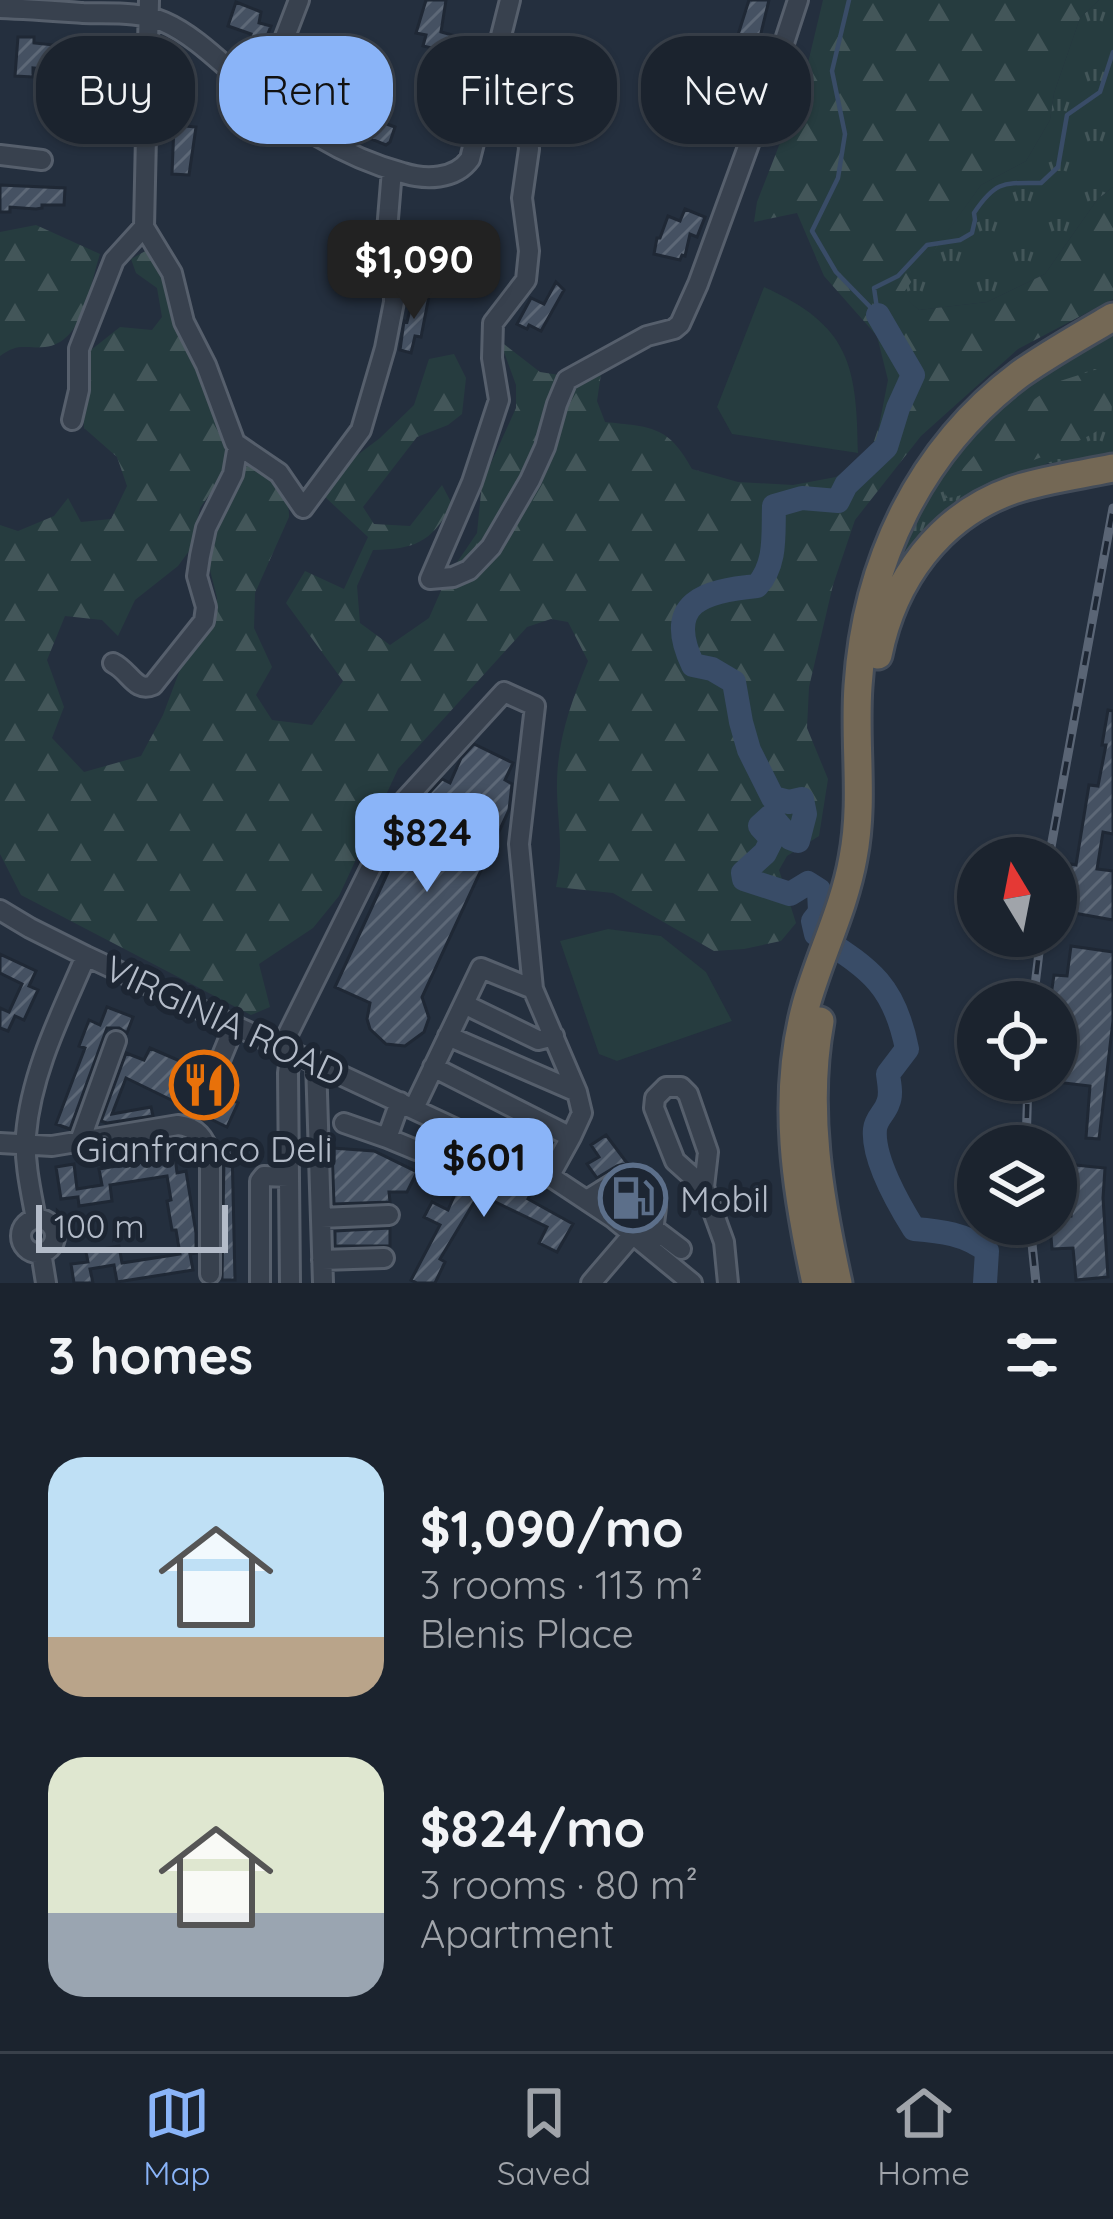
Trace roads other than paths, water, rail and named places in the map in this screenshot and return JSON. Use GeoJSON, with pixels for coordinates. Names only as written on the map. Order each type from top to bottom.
{"type":"FeatureCollection","features":[{"type":"Feature","properties":{"kind":"highway"},"geometry":{"type":"LineString","coordinates":[[842,928],[856,835],[858,695],[864,636],[881,566],[898,523],[928,470],[976,412],[1024,371],[1113,317]]}},
{"type":"Feature","properties":{"kind":"highway"},"geometry":{"type":"LineString","coordinates":[[816,1283],[799,1190],[792,1096],[807,1003],[862,889],[872,831],[876,668],[886,622],[917,561],[971,512],[1012,491],[1113,469]]}},
{"type":"Feature","properties":{"kind":"highway"},"geometry":{"type":"LineString","coordinates":[[826,970],[813,1093],[820,1187],[838,1283]]}},
{"type":"Feature","properties":{"kind":"street"},"geometry":{"type":"LineString","coordinates":[[285,36],[299,0]]}},
{"type":"Feature","properties":{"kind":"street"},"geometry":{"type":"LineString","coordinates":[[501,36],[510,0]]}},
{"type":"Feature","properties":{"kind":"street"},"geometry":{"type":"LineString","coordinates":[[528,144],[522,198],[527,268],[522,288],[493,323],[492,358],[499,400],[472,482],[430,579],[469,570],[491,547],[530,480],[567,380],[647,336],[680,324],[798,0]]}},
{"type":"Feature","properties":{"kind":"street"},"geometry":{"type":"LineString","coordinates":[[0,8],[148,8],[219,61]]}},
{"type":"Feature","properties":{"kind":"street"},"geometry":{"type":"LineString","coordinates":[[148,8],[144,227],[172,273],[184,322],[206,365],[227,428],[238,445],[279,473],[303,508],[361,430],[369,407],[394,302],[386,243],[392,170]]}},
{"type":"Feature","properties":{"kind":"street"},"geometry":{"type":"LineString","coordinates":[[329,144],[365,163],[426,178],[459,170],[470,160],[474,144]]}},
{"type":"Feature","properties":{"kind":"street"},"geometry":{"type":"LineString","coordinates":[[0,155],[42,160]]}},
{"type":"Feature","properties":{"kind":"street"},"geometry":{"type":"LineString","coordinates":[[72,420],[78,399],[79,350],[114,260],[144,227]]}},
{"type":"Feature","properties":{"kind":"street"},"geometry":{"type":"LineString","coordinates":[[113,663],[140,687],[154,685],[204,621],[206,607],[197,576],[200,556],[206,528],[233,474],[238,445]]}},
{"type":"Feature","properties":{"kind":"street"},"geometry":{"type":"LineString","coordinates":[[290,1283],[286,1048],[411,804],[504,692],[536,706],[519,844],[533,989],[578,1092],[582,1113],[550,1175]]}},
{"type":"Feature","properties":{"kind":"street"},"geometry":{"type":"LineString","coordinates":[[497,836],[519,844]]}},
{"type":"Feature","properties":{"kind":"street","name":"VIRGINIA ROAD"},"geometry":{"type":"LineString","coordinates":[[0,910],[86,956],[595,1195],[633,1234],[653,1239],[692,1283]]}},
{"type":"Feature","properties":{"kind":"street"},"geometry":{"type":"LineString","coordinates":[[46,1283],[41,1252],[26,1247],[22,1238],[26,1224],[36,1219],[26,1145],[30,1112],[47,1049],[86,956]]}},
{"type":"Feature","properties":{"kind":"street"},"geometry":{"type":"LineString","coordinates":[[388,1138],[434,1067],[481,968],[533,989]]}},
{"type":"Feature","properties":{"kind":"street"},"geometry":{"type":"LineString","coordinates":[[464,1004],[538,1040],[554,1036]]}},
{"type":"Feature","properties":{"kind":"street"},"geometry":{"type":"LineString","coordinates":[[221,1058],[235,1024]]}},
{"type":"Feature","properties":{"kind":"street"},"geometry":{"type":"LineString","coordinates":[[448,1036],[578,1092]]}},
{"type":"Feature","properties":{"kind":"street"},"geometry":{"type":"LineString","coordinates":[[80,1141],[116,1041]]}},
{"type":"Feature","properties":{"kind":"street"},"geometry":{"type":"LineString","coordinates":[[316,1062],[323,1283]]}},
{"type":"Feature","properties":{"kind":"street"},"geometry":{"type":"LineString","coordinates":[[434,1067],[572,1137]]}},
{"type":"Feature","properties":{"kind":"street"},"geometry":{"type":"LineString","coordinates":[[704,1187],[675,1161],[654,1108],[659,1091],[666,1087],[681,1087],[688,1094],[708,1152],[704,1187],[724,1242],[728,1283]]}},
{"type":"Feature","properties":{"kind":"street"},"geometry":{"type":"LineString","coordinates":[[344,1123],[416,1150]]}},
{"type":"Feature","properties":{"kind":"street"},"geometry":{"type":"LineString","coordinates":[[665,1136],[698,1124]]}},
{"type":"Feature","properties":{"kind":"street"},"geometry":{"type":"LineString","coordinates":[[0,1143],[52,1146],[178,1125],[191,1127],[199,1132],[210,1156],[210,1274]]}},
{"type":"Feature","properties":{"kind":"street"},"geometry":{"type":"LineString","coordinates":[[260,1283],[260,1181],[265,1176],[289,1177]]}},
{"type":"Feature","properties":{"kind":"street"},"geometry":{"type":"LineString","coordinates":[[653,1239],[654,1194],[636,1179],[624,1177],[595,1195],[653,1239],[680,1249]]}},
{"type":"Feature","properties":{"kind":"street"},"geometry":{"type":"LineString","coordinates":[[321,1218],[389,1215]]}},
{"type":"Feature","properties":{"kind":"street"},"geometry":{"type":"LineString","coordinates":[[591,1283],[633,1234]]}},
{"type":"Feature","properties":{"kind":"street"},"geometry":{"type":"LineString","coordinates":[[322,1260],[384,1258]]}},
{"type":"Feature","properties":{"kind":"waterway"},"geometry":{"type":"LineString","coordinates":[[849,0],[832,71],[845,134],[838,178],[812,231],[836,272],[878,315]]}},
{"type":"Feature","properties":{"kind":"waterway"},"geometry":{"type":"LineString","coordinates":[[878,315],[874,288],[898,276],[927,245],[960,240],[972,233],[974,213],[995,189],[1041,183],[1058,167],[1067,115],[1100,92],[1113,52]]}},
{"type":"Feature","properties":{"kind":"waterway"},"geometry":{"type":"LineString","coordinates":[[878,315],[913,375],[886,447],[846,485],[838,501],[802,498],[774,506],[771,558],[757,586],[706,597],[686,614],[683,627],[693,665],[734,682],[749,750],[773,798],[802,799],[805,814],[798,841],[771,816],[760,826],[772,839],[765,853],[743,873],[744,879],[790,894],[808,883],[819,890],[820,912],[813,921],[816,934],[865,968],[895,1008],[907,1049],[888,1074],[889,1100],[876,1125],[882,1167],[914,1229],[962,1237],[987,1251],[985,1283]]}},
{"type":"Feature","properties":{"kind":"tunnel"},"geometry":{"type":"LineString","coordinates":[[419,807],[497,835]]}},
{"type":"Feature","properties":{"kind":"railway"},"geometry":{"type":"LineString","coordinates":[[1053,837],[1113,508]]}},
{"type":"Feature","properties":{"kind":"railway"},"geometry":{"type":"LineString","coordinates":[[1036,981],[1038,957]]}},
{"type":"Feature","properties":{"kind":"railway"},"geometry":{"type":"LineString","coordinates":[[1027,1101],[1027,1125]]}},
{"type":"Feature","properties":{"kind":"railway"},"geometry":{"type":"LineString","coordinates":[[1032,1245],[1036,1283]]}},
{"type":"Feature","properties":{"kind":"place","name":"Gianfranco Deli"},"geometry":{"type":"Point","coordinates":[204,1085]}},
{"type":"Feature","properties":{"kind":"place","name":"Mobil"},"geometry":{"type":"Point","coordinates":[633,1198]}}]}
